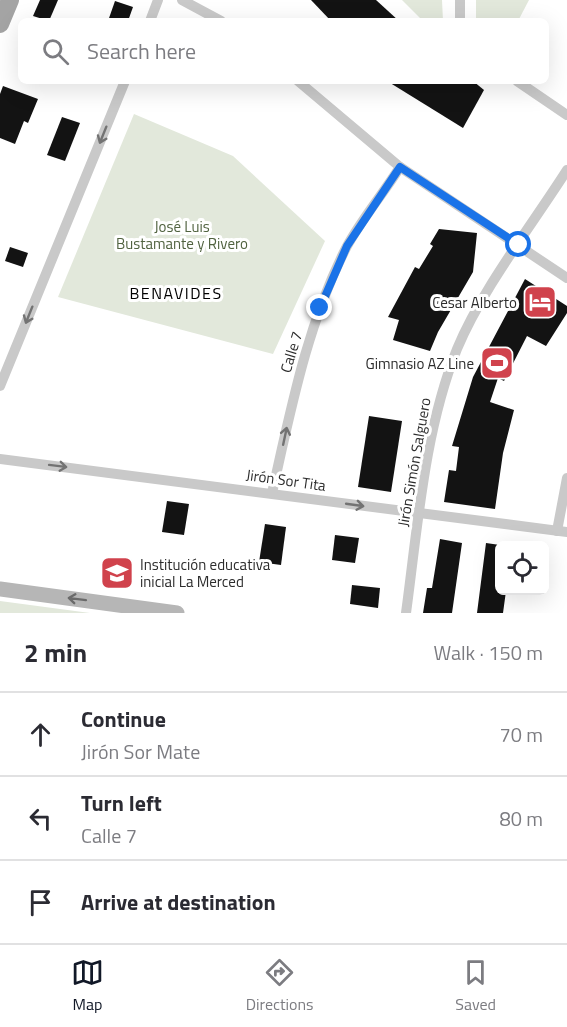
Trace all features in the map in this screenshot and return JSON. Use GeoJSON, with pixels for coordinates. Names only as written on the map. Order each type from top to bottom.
{"type":"FeatureCollection","features":[{"type":"Feature","properties":{"kind":"main road"},"geometry":{"type":"LineString","coordinates":[[0,24],[10,0]]}},
{"type":"Feature","properties":{"kind":"main road"},"geometry":{"type":"LineString","coordinates":[[0,589],[177,613]]}},
{"type":"Feature","properties":{"kind":"street"},"geometry":{"type":"LineString","coordinates":[[151,18],[158,0]]}},
{"type":"Feature","properties":{"kind":"street"},"geometry":{"type":"LineString","coordinates":[[182,0],[215,18]]}},
{"type":"Feature","properties":{"kind":"street"},"geometry":{"type":"LineString","coordinates":[[460,0],[460,18]]}},
{"type":"Feature","properties":{"kind":"street"},"geometry":{"type":"LineString","coordinates":[[0,386],[124,84]]}},
{"type":"Feature","properties":{"kind":"street"},"geometry":{"type":"LineString","coordinates":[[302,84],[400,167],[567,278]]}},
{"type":"Feature","properties":{"kind":"street"},"geometry":{"type":"LineString","coordinates":[[521,84],[567,115]]}},
{"type":"Feature","properties":{"kind":"street","name":"Calle 7"},"geometry":{"type":"LineString","coordinates":[[272,493],[299,370],[320,308],[347,246],[400,167]]}},
{"type":"Feature","properties":{"kind":"street","name":"Jirón Simón Salguero"},"geometry":{"type":"LineString","coordinates":[[406,613],[435,424],[448,372],[472,319],[567,170]]}},
{"type":"Feature","properties":{"kind":"street","name":"Jirón Sor Tita"},"geometry":{"type":"LineString","coordinates":[[0,459],[562,531]]}},
{"type":"Feature","properties":{"kind":"street"},"geometry":{"type":"LineString","coordinates":[[562,531],[567,478]]}},
{"type":"Feature","properties":{"kind":"green space"},"geometry":{"type":"Polygon","coordinates":[[[402,0],[442,0],[443,18],[420,18],[402,0]]]}},
{"type":"Feature","properties":{"kind":"green space"},"geometry":{"type":"Polygon","coordinates":[[[476,0],[529,0],[520,18],[476,18],[476,0]]]}},
{"type":"Feature","properties":{"kind":"green space","name":"José Luis Bustamante y Rivero"},"geometry":{"type":"Polygon","coordinates":[[[134,114],[233,156],[325,241],[273,354],[58,297],[134,114]]]}},
{"type":"Feature","properties":{"kind":"green space"},"geometry":{"type":"Polygon","coordinates":[[[0,601],[90,613],[0,613],[0,601]]]}},
{"type":"Feature","properties":{"kind":"building"},"geometry":{"type":"Polygon","coordinates":[[[40,0],[58,0],[50,18],[33,16],[40,0]]]}},
{"type":"Feature","properties":{"kind":"building"},"geometry":{"type":"Polygon","coordinates":[[[311,0],[376,0],[396,18],[328,18],[311,0]]]}},
{"type":"Feature","properties":{"kind":"building"},"geometry":{"type":"Polygon","coordinates":[[[115,1],[133,7],[129,18],[109,18],[115,1]]]}},
{"type":"Feature","properties":{"kind":"building"},"geometry":{"type":"Polygon","coordinates":[[[392,84],[477,84],[484,90],[463,128],[392,84]]]}},
{"type":"Feature","properties":{"kind":"building"},"geometry":{"type":"Polygon","coordinates":[[[3,86],[38,99],[28,123],[24,121],[15,144],[0,138],[0,94],[3,86]]]}},
{"type":"Feature","properties":{"kind":"building"},"geometry":{"type":"Polygon","coordinates":[[[62,117],[80,123],[65,161],[47,155],[62,117]]]}},
{"type":"Feature","properties":{"kind":"building"},"geometry":{"type":"Polygon","coordinates":[[[439,229],[477,233],[473,272],[438,332],[430,351],[393,340],[399,320],[388,317],[415,267],[419,269],[433,246],[430,244],[439,229]]]}},
{"type":"Feature","properties":{"kind":"building"},"geometry":{"type":"Polygon","coordinates":[[[10,247],[28,253],[23,267],[5,261],[10,247]]]}},
{"type":"Feature","properties":{"kind":"building"},"geometry":{"type":"Polygon","coordinates":[[[525,279],[567,306],[567,313],[546,346],[527,336],[504,381],[498,378],[490,402],[514,410],[503,453],[495,509],[444,502],[449,470],[456,471],[459,447],[452,446],[473,377],[525,279]]]}},
{"type":"Feature","properties":{"kind":"building"},"geometry":{"type":"Polygon","coordinates":[[[369,416],[402,421],[391,492],[358,487],[369,416]]]}},
{"type":"Feature","properties":{"kind":"building"},"geometry":{"type":"Polygon","coordinates":[[[167,501],[189,504],[184,535],[162,532],[167,501]]]}},
{"type":"Feature","properties":{"kind":"building"},"geometry":{"type":"Polygon","coordinates":[[[265,524],[286,527],[281,565],[259,562],[265,524]]]}},
{"type":"Feature","properties":{"kind":"building"},"geometry":{"type":"Polygon","coordinates":[[[335,535],[359,538],[355,563],[332,560],[335,535]]]}},
{"type":"Feature","properties":{"kind":"building"},"geometry":{"type":"Polygon","coordinates":[[[440,539],[462,543],[452,613],[423,613],[427,588],[432,588],[440,539]]]}},
{"type":"Feature","properties":{"kind":"building"},"geometry":{"type":"Polygon","coordinates":[[[486,543],[495,544],[495,595],[505,595],[503,613],[477,613],[486,543]]]}},
{"type":"Feature","properties":{"kind":"building","name":"Institución educativa inicial La Merced"},"geometry":{"type":"Polygon","coordinates":[[[107,561],[130,564],[127,587],[104,582],[107,561]]]}},
{"type":"Feature","properties":{"kind":"building"},"geometry":{"type":"Polygon","coordinates":[[[352,585],[380,588],[378,608],[350,604],[352,585]]]}},
{"type":"Feature","properties":{"kind":"place","name":"Cesar Alberto"},"geometry":{"type":"Point","coordinates":[540,302]}},
{"type":"Feature","properties":{"kind":"place","name":"Gimnasio AZ Line"},"geometry":{"type":"Point","coordinates":[497,363]}},
{"type":"Feature","properties":{"kind":"place","name":"Institución educativa inicial La Merced"},"geometry":{"type":"Point","coordinates":[117,573]}},
{"type":"Feature","properties":{"kind":"district","name":"BENAVIDES"},"geometry":{"type":"Point","coordinates":[176,293]}},
{"type":"Feature","properties":{"kind":"route"},"geometry":{"type":"LineString","coordinates":[[320,308],[347,246],[400,167],[519,245]]}}]}
